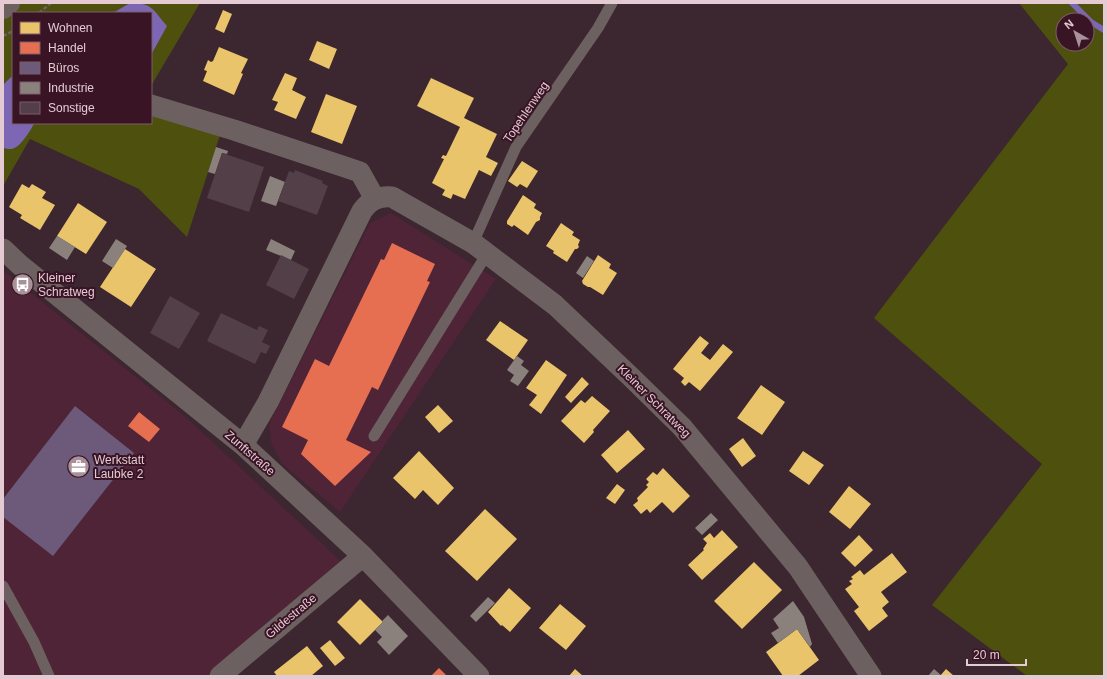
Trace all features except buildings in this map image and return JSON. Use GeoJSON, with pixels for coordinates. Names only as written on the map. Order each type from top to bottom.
{"type":"FeatureCollection","features":[{"type":"Feature","properties":{"kind":"street"},"geometry":{"type":"LineString","coordinates":[[3,8],[9,3]]}},
{"type":"Feature","properties":{"kind":"street"},"geometry":{"type":"LineString","coordinates":[[152,105],[234,130],[360,172],[375,199],[362,211],[268,402],[243,445]]}},
{"type":"Feature","properties":{"kind":"street","name":"Kleiner Schratweg"},"geometry":{"type":"LineString","coordinates":[[375,199],[392,197],[480,248],[555,305],[631,377],[682,427],[798,567],[871,676]]}},
{"type":"Feature","properties":{"kind":"street","name":"Zunftstraße"},"geometry":{"type":"LineString","coordinates":[[3,249],[26,270],[243,445],[363,556],[479,676]]}},
{"type":"Feature","properties":{"kind":"street","name":"Gildestraße"},"geometry":{"type":"LineString","coordinates":[[220,676],[363,556]]}},
{"type":"Feature","properties":{"kind":"lane","name":"Topehlenweg"},"geometry":{"type":"LineString","coordinates":[[374,436],[480,248],[516,147],[593,35],[612,3]]}},
{"type":"Feature","properties":{"kind":"lane"},"geometry":{"type":"LineString","coordinates":[[3,586],[34,642],[49,676]]}},
{"type":"Feature","properties":{"kind":"path"},"geometry":{"type":"LineString","coordinates":[[40,12],[51,3]]}},
{"type":"Feature","properties":{"kind":"path"},"geometry":{"type":"LineString","coordinates":[[3,36],[12,32]]}},
{"type":"Feature","properties":{"kind":"shaded area"},"geometry":{"type":"Polygon","coordinates":[[[3,3],[200,3],[152,84],[152,12],[12,12],[12,124],[152,124],[152,112],[220,135],[187,237],[139,189],[30,139],[3,186],[3,3]]]}},
{"type":"Feature","properties":{"kind":"shaded area"},"geometry":{"type":"Polygon","coordinates":[[[130,3],[144,4],[152,8],[167,26],[152,53],[152,12],[115,12],[130,3]]]}},
{"type":"Feature","properties":{"kind":"shaded area"},"geometry":{"type":"Polygon","coordinates":[[[1019,3],[1104,3],[1104,676],[1027,676],[932,605],[1042,464],[874,318],[1068,64],[1058,52],[1095,52],[1095,12],[1055,12],[1055,48],[1019,3]]]}},
{"type":"Feature","properties":{"kind":"shaded area"},"geometry":{"type":"Polygon","coordinates":[[[12,76],[12,124],[34,124],[21,143],[11,149],[3,148],[3,85],[12,76]]]}},
{"type":"Feature","properties":{"kind":"shaded area"},"geometry":{"type":"Polygon","coordinates":[[[391,213],[496,279],[340,512],[282,464],[271,442],[269,424],[370,223],[391,213]]]}},
{"type":"Feature","properties":{"kind":"shaded area"},"geometry":{"type":"Polygon","coordinates":[[[5,272],[187,418],[358,577],[343,582],[234,676],[3,676],[3,273],[5,272]]]}},
{"type":"Feature","properties":{"kind":"waterway"},"geometry":{"type":"LineString","coordinates":[[1072,3],[1091,22],[1104,30]]}},
{"type":"Feature","properties":{"kind":"place","name":"Kleiner Schratweg"},"geometry":{"type":"Point","coordinates":[22,285]}},
{"type":"Feature","properties":{"kind":"place","name":"Werkstatt Laubke 2"},"geometry":{"type":"Point","coordinates":[78,467]}}]}
